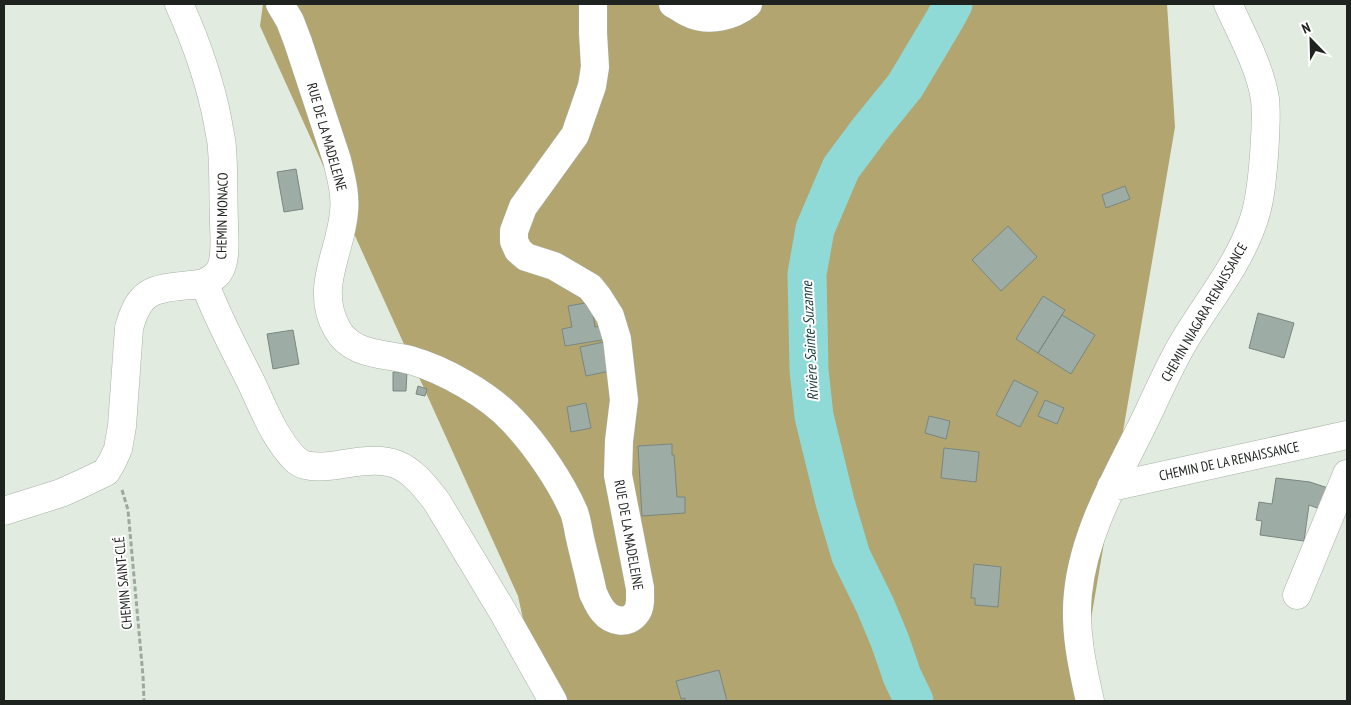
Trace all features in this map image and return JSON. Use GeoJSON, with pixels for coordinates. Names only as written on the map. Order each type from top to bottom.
{"type":"FeatureCollection","features":[{"type":"Feature","properties":{"kind":"street","name":"CHEMIN MONACO"},"geometry":{"type":"LineString","coordinates":[[179,4],[204,64],[215,105],[222,148],[224,259],[217,275],[205,284]]}},
{"type":"Feature","properties":{"kind":"street","name":"RUE DE LA MADELEINE"},"geometry":{"type":"LineString","coordinates":[[280,4],[290,21],[305,63],[342,178],[345,196],[344,213],[331,265],[328,289],[329,305],[338,331],[353,346],[365,351],[411,360],[435,369],[480,393],[513,421],[558,480],[575,513],[593,593],[598,604],[604,613],[615,620],[624,622],[631,619],[638,612],[640,588],[618,475],[619,441],[624,400],[617,339],[610,316],[590,287],[554,266],[526,257],[518,250],[514,241],[514,230],[523,207],[575,135],[592,86],[596,67],[593,33],[594,4]]}},
{"type":"Feature","properties":{"kind":"street"},"geometry":{"type":"LineString","coordinates":[[673,4],[690,14],[709,18],[733,13],[748,4]]}},
{"type":"Feature","properties":{"kind":"street","name":"CHEMIN NIAGARA RENAISSANCE"},"geometry":{"type":"LineString","coordinates":[[1090,701],[1082,663],[1077,621],[1077,595],[1081,568],[1089,540],[1111,488],[1183,344],[1233,266],[1246,241],[1261,190],[1266,131],[1265,99],[1256,68],[1228,4]]}},
{"type":"Feature","properties":{"kind":"street"},"geometry":{"type":"LineString","coordinates":[[4,510],[61,493],[106,472],[118,449],[122,426],[129,328],[133,312],[143,298],[156,290],[205,284],[212,305],[268,419],[282,442],[297,461],[306,465],[336,466],[368,460],[380,460],[392,462],[414,475],[437,502],[503,612],[553,701]]}},
{"type":"Feature","properties":{"kind":"street","name":"CHEMIN DE LA RENAISSANCE"},"geometry":{"type":"LineString","coordinates":[[1111,488],[1347,435]]}},
{"type":"Feature","properties":{"kind":"street"},"geometry":{"type":"LineString","coordinates":[[1297,595],[1347,474]]}},
{"type":"Feature","properties":{"kind":"path","name":"CHEMIN SAINT-CLÉ"},"geometry":{"type":"LineString","coordinates":[[106,472],[116,478],[128,510],[144,701]]}},
{"type":"Feature","properties":{"kind":"shaded area"},"geometry":{"type":"Polygon","coordinates":[[[263,4],[1167,4],[1175,127],[1077,701],[541,701],[518,596],[260,26],[263,4]]]}},
{"type":"Feature","properties":{"kind":"building"},"geometry":{"type":"Polygon","coordinates":[[[296,169],[303,209],[284,212],[277,172],[296,169]]]}},
{"type":"Feature","properties":{"kind":"building"},"geometry":{"type":"Polygon","coordinates":[[[1125,186],[1130,199],[1106,208],[1102,195],[1125,186]]]}},
{"type":"Feature","properties":{"kind":"building"},"geometry":{"type":"Polygon","coordinates":[[[1008,226],[1037,257],[1001,291],[972,260],[1008,226]]]}},
{"type":"Feature","properties":{"kind":"building"},"geometry":{"type":"Polygon","coordinates":[[[1043,296],[1065,310],[1038,353],[1016,339],[1043,296]]]}},
{"type":"Feature","properties":{"kind":"building"},"geometry":{"type":"Polygon","coordinates":[[[591,302],[595,327],[606,325],[608,339],[565,346],[562,329],[572,327],[568,306],[591,302]]]}},
{"type":"Feature","properties":{"kind":"building"},"geometry":{"type":"Polygon","coordinates":[[[1258,313],[1294,323],[1284,358],[1249,348],[1258,313]]]}},
{"type":"Feature","properties":{"kind":"building"},"geometry":{"type":"Polygon","coordinates":[[[1062,315],[1095,335],[1071,374],[1038,353],[1062,315]]]}},
{"type":"Feature","properties":{"kind":"building"},"geometry":{"type":"Polygon","coordinates":[[[293,330],[299,364],[273,369],[267,334],[293,330]]]}},
{"type":"Feature","properties":{"kind":"building"},"geometry":{"type":"Polygon","coordinates":[[[604,342],[610,371],[586,376],[580,347],[604,342]]]}},
{"type":"Feature","properties":{"kind":"building"},"geometry":{"type":"Polygon","coordinates":[[[393,372],[407,372],[406,391],[393,391],[393,372]]]}},
{"type":"Feature","properties":{"kind":"building"},"geometry":{"type":"Polygon","coordinates":[[[1014,380],[1038,392],[1020,427],[996,415],[1014,380]]]}},
{"type":"Feature","properties":{"kind":"building"},"geometry":{"type":"Polygon","coordinates":[[[418,386],[427,389],[425,396],[416,394],[418,386]]]}},
{"type":"Feature","properties":{"kind":"building"},"geometry":{"type":"Polygon","coordinates":[[[1045,400],[1064,408],[1057,424],[1038,416],[1045,400]]]}},
{"type":"Feature","properties":{"kind":"building"},"geometry":{"type":"Polygon","coordinates":[[[586,403],[591,428],[571,432],[567,407],[586,403]]]}},
{"type":"Feature","properties":{"kind":"building"},"geometry":{"type":"Polygon","coordinates":[[[929,416],[950,421],[946,439],[925,433],[929,416]]]}},
{"type":"Feature","properties":{"kind":"building"},"geometry":{"type":"Polygon","coordinates":[[[672,444],[677,497],[685,497],[685,513],[642,516],[638,446],[672,444]]]}},
{"type":"Feature","properties":{"kind":"building"},"geometry":{"type":"Polygon","coordinates":[[[944,448],[979,452],[976,482],[941,478],[944,448]]]}},
{"type":"Feature","properties":{"kind":"building"},"geometry":{"type":"Polygon","coordinates":[[[1276,478],[1310,482],[1331,489],[1325,511],[1309,505],[1304,541],[1260,535],[1262,521],[1256,520],[1259,502],[1272,504],[1276,478]]]}},
{"type":"Feature","properties":{"kind":"building"},"geometry":{"type":"Polygon","coordinates":[[[974,564],[1001,567],[998,607],[975,605],[975,598],[971,598],[974,564]]]}},
{"type":"Feature","properties":{"kind":"building"},"geometry":{"type":"Polygon","coordinates":[[[719,670],[727,701],[685,701],[685,698],[681,699],[676,681],[719,670]]]}},
{"type":"Feature","properties":{"kind":"waterway","name":"Rivière Sainte-Suzanne"},"geometry":{"type":"LineString","coordinates":[[914,701],[902,676],[875,605],[851,556],[835,502],[814,416],[809,370],[807,274],[815,229],[841,168],[905,86],[953,4]]}}]}
